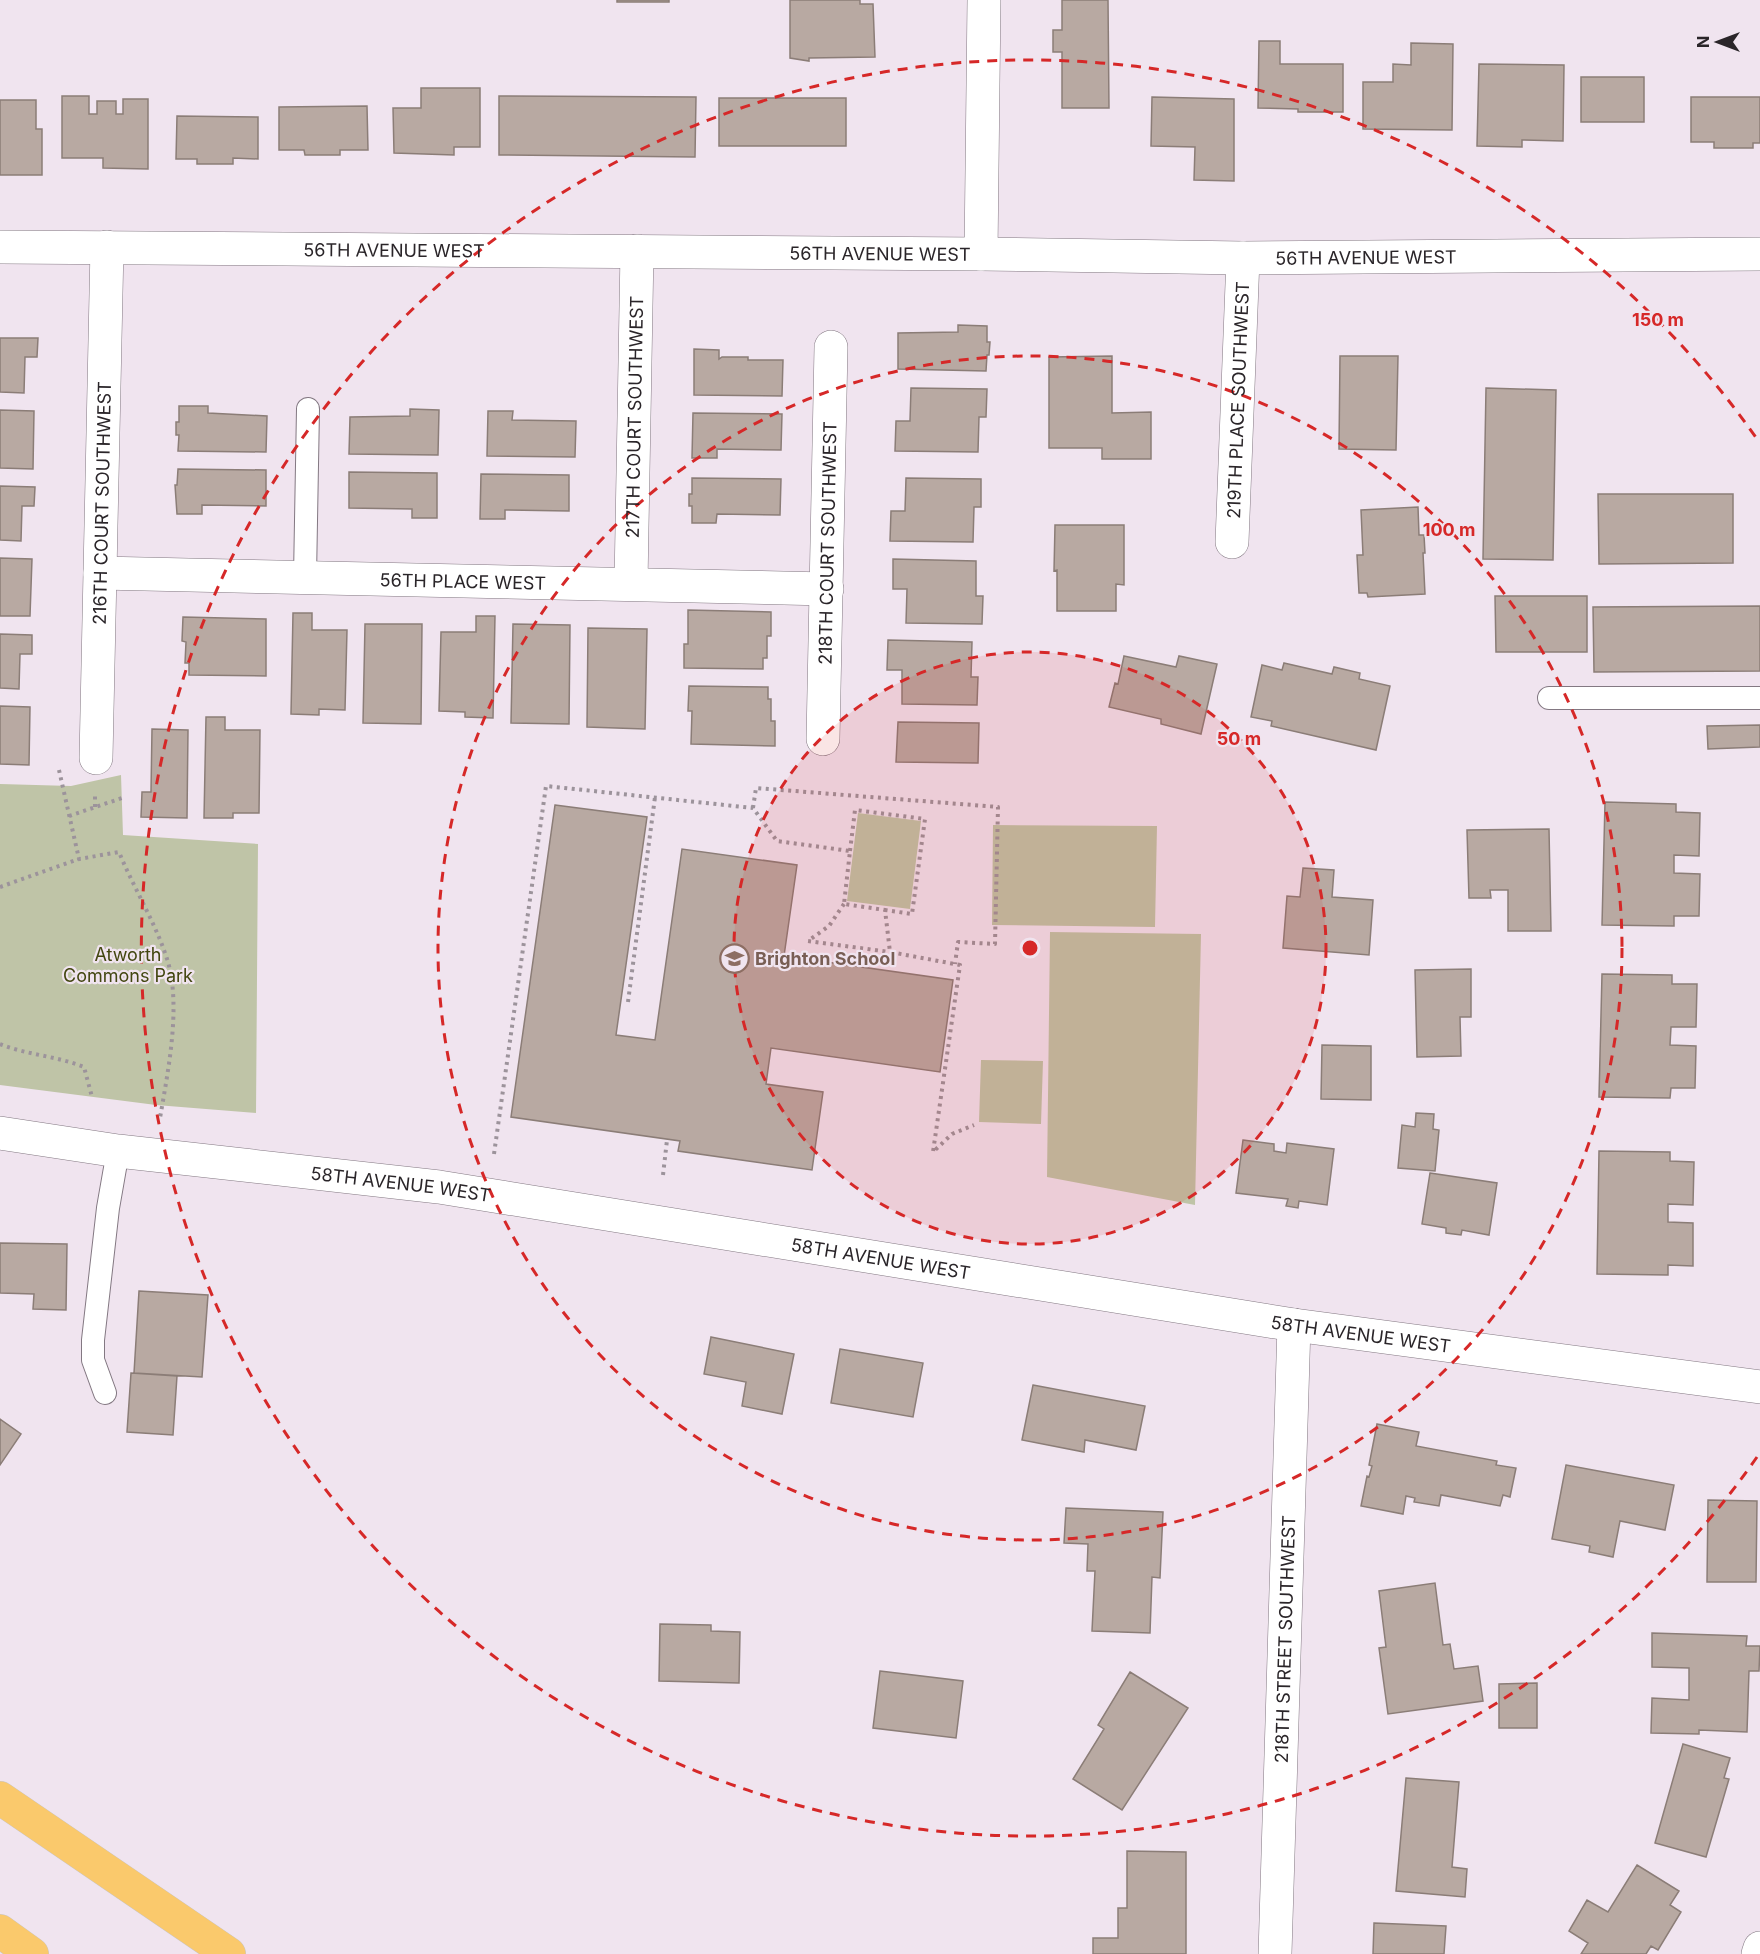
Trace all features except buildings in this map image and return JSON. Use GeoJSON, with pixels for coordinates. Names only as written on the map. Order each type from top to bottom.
{"type":"FeatureCollection","features":[{"type":"Feature","properties":{"kind":"highway"},"geometry":{"type":"LineString","coordinates":[[0,1798],[229,1954]]}},
{"type":"Feature","properties":{"kind":"highway"},"geometry":{"type":"LineString","coordinates":[[0,1931],[32,1954]]}},
{"type":"Feature","properties":{"kind":"street"},"geometry":{"type":"LineString","coordinates":[[981,254],[984,0]]}},
{"type":"Feature","properties":{"kind":"street","name":"56TH AVENUE WEST"},"geometry":{"type":"LineString","coordinates":[[0,247],[1243,258],[1760,254]]}},
{"type":"Feature","properties":{"kind":"street","name":"216TH COURT SOUTHWEST"},"geometry":{"type":"LineString","coordinates":[[96,758],[107,247]]}},
{"type":"Feature","properties":{"kind":"street","name":"217TH COURT SOUTHWEST"},"geometry":{"type":"LineString","coordinates":[[631,583],[637,251]]}},
{"type":"Feature","properties":{"kind":"street","name":"219TH PLACE SOUTHWEST"},"geometry":{"type":"LineString","coordinates":[[1232,542],[1243,258]]}},
{"type":"Feature","properties":{"kind":"street","name":"218TH COURT SOUTHWEST"},"geometry":{"type":"LineString","coordinates":[[823,739],[831,347]]}},
{"type":"Feature","properties":{"kind":"street","name":"56TH PLACE WEST"},"geometry":{"type":"LineString","coordinates":[[100,573],[827,588]]}},
{"type":"Feature","properties":{"kind":"street","name":"58TH AVENUE WEST"},"geometry":{"type":"LineString","coordinates":[[0,1133],[118,1151],[440,1187],[1294,1325],[1760,1387]]}},
{"type":"Feature","properties":{"kind":"street","name":"218TH STREET SOUTHWEST"},"geometry":{"type":"LineString","coordinates":[[1275,1954],[1294,1325]]}},
{"type":"Feature","properties":{"kind":"street"},"geometry":{"type":"LineString","coordinates":[[1758,1954],[1760,1948]]}},
{"type":"Feature","properties":{"kind":"lane"},"geometry":{"type":"LineString","coordinates":[[305,577],[308,409]]}},
{"type":"Feature","properties":{"kind":"lane"},"geometry":{"type":"LineString","coordinates":[[1549,698],[1760,698]]}},
{"type":"Feature","properties":{"kind":"lane"},"geometry":{"type":"LineString","coordinates":[[105,1393],[93,1360],[93,1340],[108,1208],[118,1151]]}},
{"type":"Feature","properties":{"kind":"path"},"geometry":{"type":"LineString","coordinates":[[59,770],[79,859]]}},
{"type":"Feature","properties":{"kind":"path"},"geometry":{"type":"LineString","coordinates":[[494,1154],[546,786],[753,808]]}},
{"type":"Feature","properties":{"kind":"path"},"geometry":{"type":"LineString","coordinates":[[850,851],[777,841],[753,808],[756,788],[998,807],[995,944],[958,942],[955,964]]}},
{"type":"Feature","properties":{"kind":"path"},"geometry":{"type":"LineString","coordinates":[[69,816],[122,798]]}},
{"type":"Feature","properties":{"kind":"path"},"geometry":{"type":"LineString","coordinates":[[628,1002],[656,798]]}},
{"type":"Feature","properties":{"kind":"path"},"geometry":{"type":"LineString","coordinates":[[844,904],[912,914],[925,819],[855,810],[844,904],[829,926],[808,941],[890,952],[960,965],[933,1152],[952,1134],[974,1125]]}},
{"type":"Feature","properties":{"kind":"path"},"geometry":{"type":"LineString","coordinates":[[0,887],[79,859],[119,852],[145,904],[168,963],[172,988],[171,1043],[154,1155]]}},
{"type":"Feature","properties":{"kind":"path"},"geometry":{"type":"LineString","coordinates":[[885,910],[890,952]]}},
{"type":"Feature","properties":{"kind":"path"},"geometry":{"type":"LineString","coordinates":[[0,1044],[84,1067],[92,1096]]}},
{"type":"Feature","properties":{"kind":"path"},"geometry":{"type":"LineString","coordinates":[[663,1175],[667,1140]]}},
{"type":"Feature","properties":{"kind":"green space","name":"Atworth Commons Park"},"geometry":{"type":"Polygon","coordinates":[[[121,775],[123,835],[258,844],[256,1113],[156,1105],[0,1085],[0,784],[71,786],[121,775]]]}},
{"type":"Feature","properties":{"kind":"green space"},"geometry":{"type":"Polygon","coordinates":[[[858,813],[921,821],[910,909],[847,901],[858,813]]]}},
{"type":"Feature","properties":{"kind":"green space"},"geometry":{"type":"Polygon","coordinates":[[[993,825],[1157,826],[1155,927],[992,925],[993,825]]]}},
{"type":"Feature","properties":{"kind":"green space"},"geometry":{"type":"Polygon","coordinates":[[[1050,932],[1201,934],[1195,1205],[1047,1177],[1050,932]]]}},
{"type":"Feature","properties":{"kind":"green space"},"geometry":{"type":"Polygon","coordinates":[[[981,1060],[1043,1061],[1041,1124],[979,1122],[981,1060]]]}},
{"type":"Feature","properties":{"kind":"place","name":"Brighton School"},"geometry":{"type":"Point","coordinates":[734,958]}}]}
